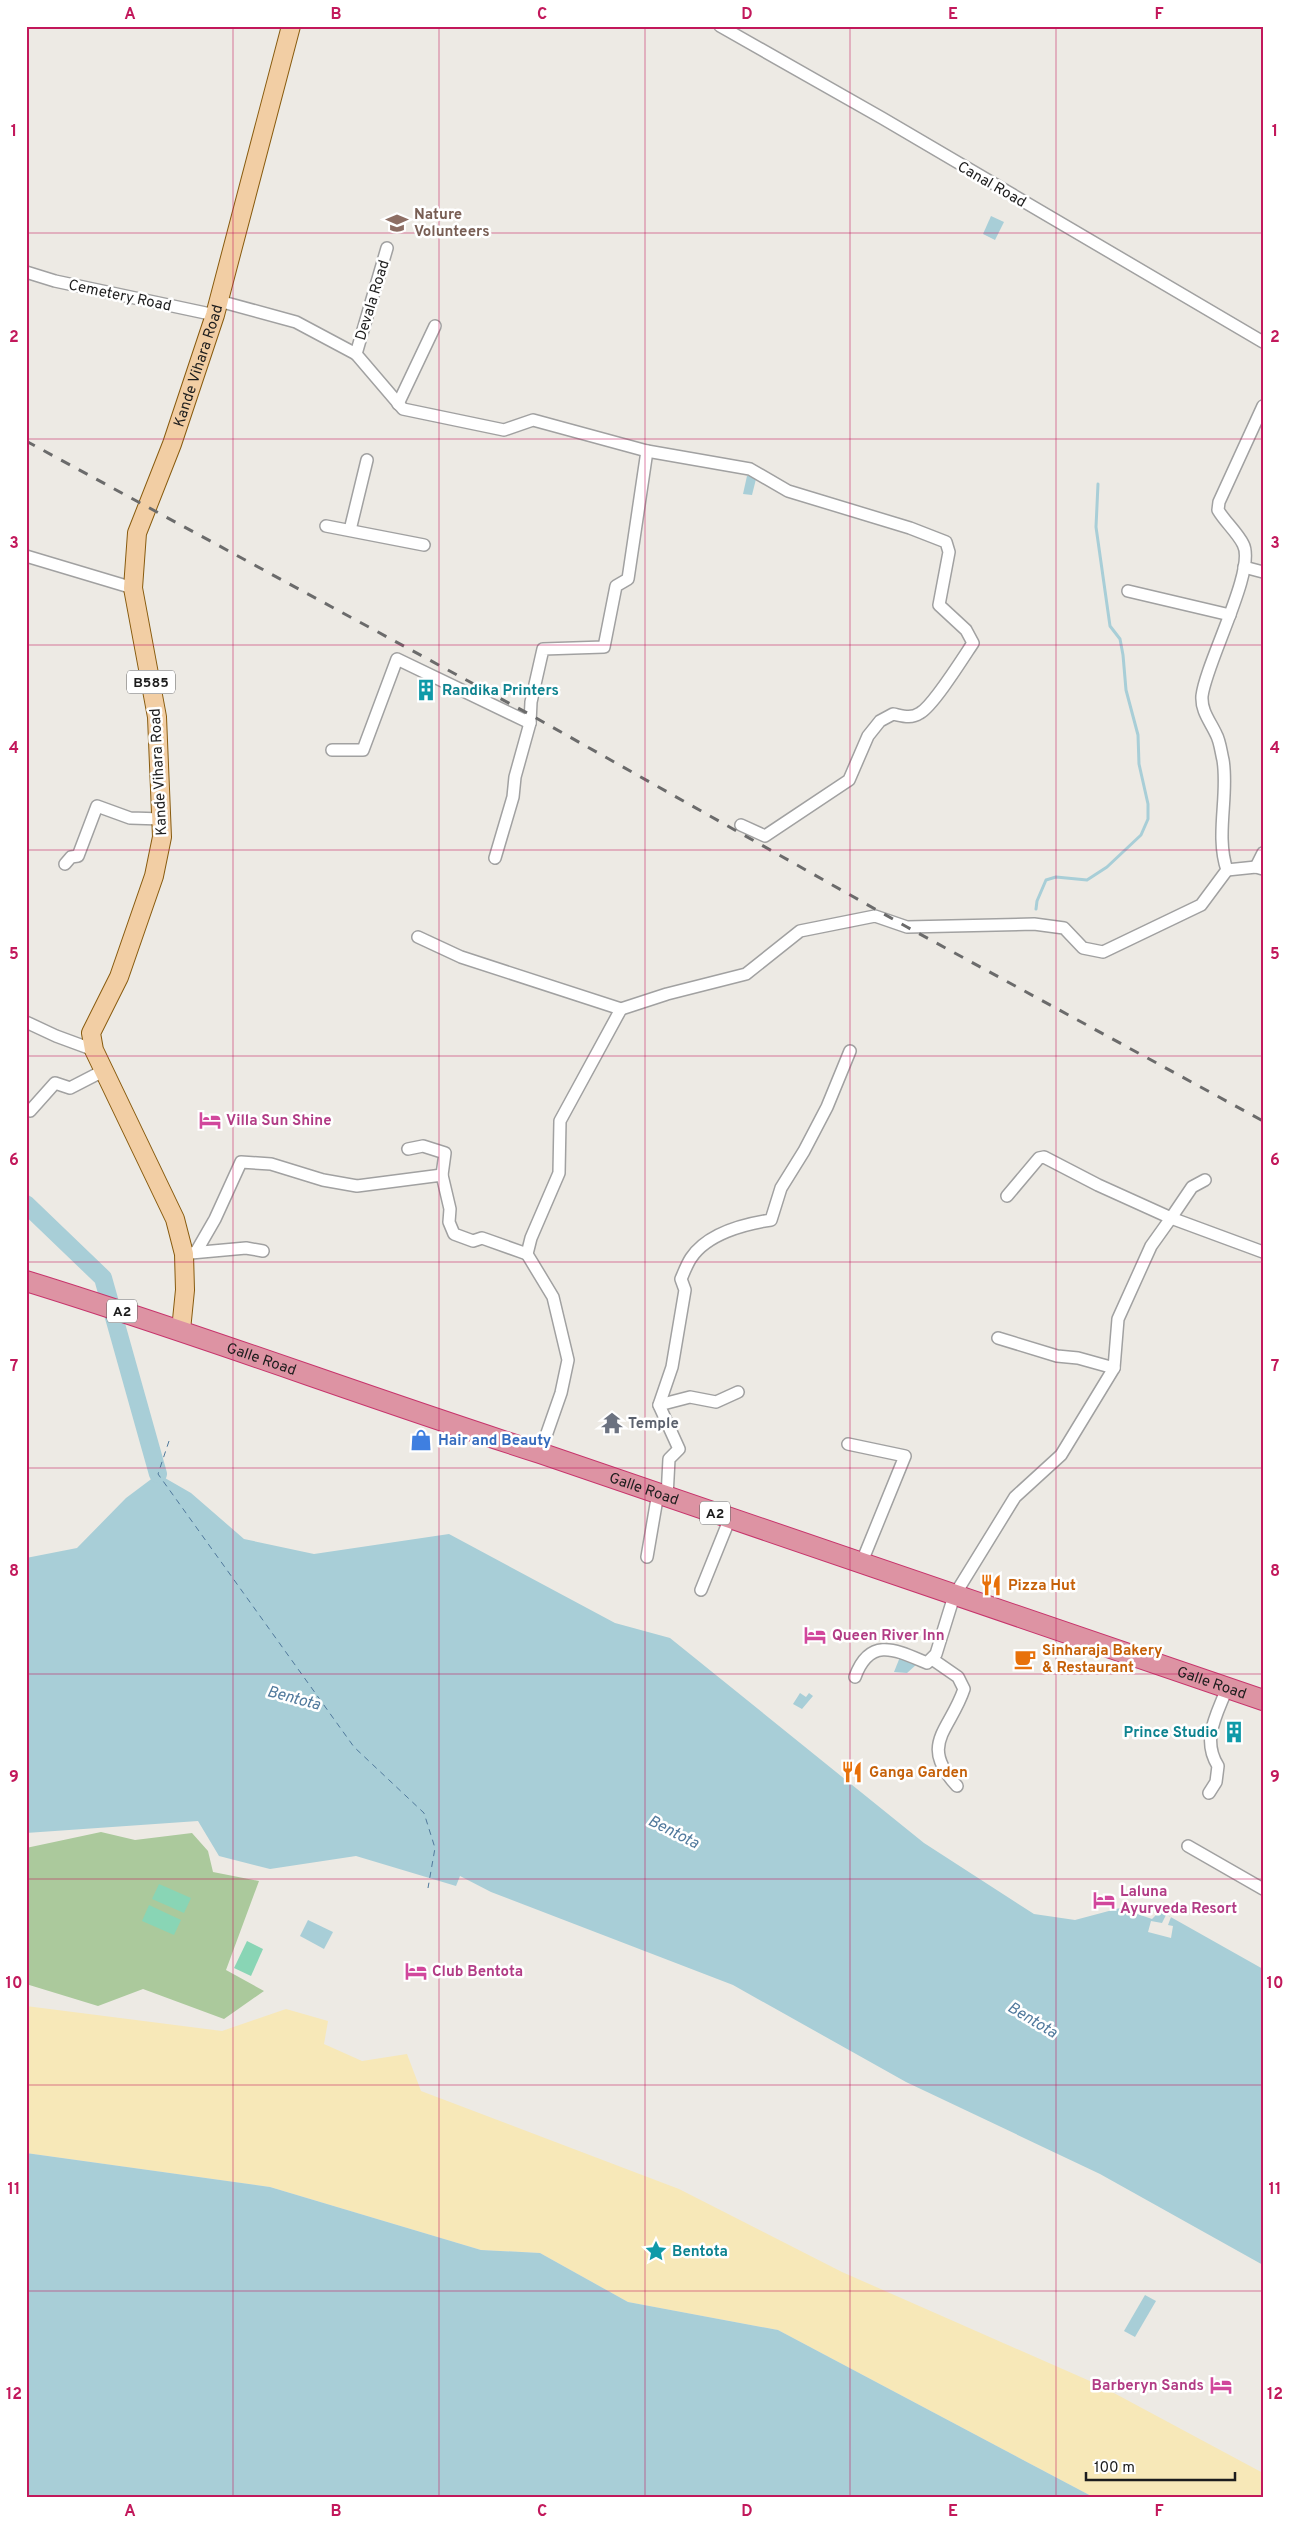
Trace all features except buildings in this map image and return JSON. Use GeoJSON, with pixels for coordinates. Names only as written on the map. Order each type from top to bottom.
{"type":"FeatureCollection","features":[{"type":"Feature","properties":{"kind":"highway","name":"Galle Road"},"geometry":{"type":"LineString","coordinates":[[26,1281],[174,1328],[1263,1700]]}},
{"type":"Feature","properties":{"kind":"main road","name":"Kande Vihara Road"},"geometry":{"type":"LineString","coordinates":[[174,1328],[185,1290],[190,1253],[94,1050],[91,1033],[119,977],[154,876],[162,837],[158,717],[133,588],[137,533],[172,444],[217,308],[291,26]]}},
{"type":"Feature","properties":{"kind":"street","name":"Canal Road"},"geometry":{"type":"LineString","coordinates":[[720,26],[882,118],[1263,342]]}},
{"type":"Feature","properties":{"kind":"street","name":"Devala Road"},"geometry":{"type":"LineString","coordinates":[[217,308],[283,318],[296,322],[356,354],[387,248]]}},
{"type":"Feature","properties":{"kind":"street","name":"Cemetery Road"},"geometry":{"type":"LineString","coordinates":[[26,272],[55,281],[217,308]]}},
{"type":"Feature","properties":{"kind":"street"},"geometry":{"type":"LineString","coordinates":[[398,404],[435,326]]}},
{"type":"Feature","properties":{"kind":"street"},"geometry":{"type":"LineString","coordinates":[[356,354],[403,409],[504,430],[533,420],[647,451],[750,469],[788,491],[910,528],[946,542],[949,552],[940,605],[966,630],[973,643],[951,676],[921,713],[909,717],[893,714],[880,721],[868,736],[849,780],[765,836],[741,825]]}},
{"type":"Feature","properties":{"kind":"street"},"geometry":{"type":"LineString","coordinates":[[1227,870],[1224,861],[1222,822],[1223,762],[1217,736],[1205,716],[1202,698],[1205,678],[1216,646],[1230,615],[1246,558],[1244,544],[1218,510],[1219,502],[1258,431],[1263,406]]}},
{"type":"Feature","properties":{"kind":"street"},"geometry":{"type":"LineString","coordinates":[[496,858],[513,797],[515,777],[530,722],[531,702],[543,649],[604,647],[616,586],[628,579],[647,451]]}},
{"type":"Feature","properties":{"kind":"street"},"geometry":{"type":"LineString","coordinates":[[350,530],[367,460]]}},
{"type":"Feature","properties":{"kind":"street"},"geometry":{"type":"LineString","coordinates":[[326,526],[424,545]]}},
{"type":"Feature","properties":{"kind":"street"},"geometry":{"type":"LineString","coordinates":[[26,556],[133,588]]}},
{"type":"Feature","properties":{"kind":"street"},"geometry":{"type":"LineString","coordinates":[[1244,567],[1263,572]]}},
{"type":"Feature","properties":{"kind":"street"},"geometry":{"type":"LineString","coordinates":[[1128,591],[1230,615]]}},
{"type":"Feature","properties":{"kind":"street"},"geometry":{"type":"LineString","coordinates":[[332,750],[364,750],[397,659],[530,722]]}},
{"type":"Feature","properties":{"kind":"street"},"geometry":{"type":"LineString","coordinates":[[65,864],[71,857],[78,856],[97,806],[130,818],[162,819]]}},
{"type":"Feature","properties":{"kind":"street"},"geometry":{"type":"LineString","coordinates":[[418,937],[461,957],[621,1009],[667,994],[746,974],[800,931],[875,916],[907,927],[1034,924],[1064,928],[1083,948],[1104,952],[1201,905],[1227,870],[1259,868],[1263,853]]}},
{"type":"Feature","properties":{"kind":"street"},"geometry":{"type":"LineString","coordinates":[[527,1254],[531,1238],[559,1173],[560,1121],[621,1009]]}},
{"type":"Feature","properties":{"kind":"street"},"geometry":{"type":"LineString","coordinates":[[26,1022],[94,1050]]}},
{"type":"Feature","properties":{"kind":"street"},"geometry":{"type":"LineString","coordinates":[[647,1556],[669,1459],[678,1449],[659,1405],[672,1367],[685,1290],[681,1279],[692,1257],[706,1244],[746,1224],[771,1220],[781,1188],[804,1152],[827,1107],[850,1051]]}},
{"type":"Feature","properties":{"kind":"street"},"geometry":{"type":"LineString","coordinates":[[30,1110],[55,1083],[70,1088],[104,1070]]}},
{"type":"Feature","properties":{"kind":"street"},"geometry":{"type":"LineString","coordinates":[[408,1149],[424,1146],[446,1153],[442,1175],[450,1209],[449,1222],[454,1234],[473,1241],[482,1238],[527,1254],[553,1297],[568,1360],[561,1393],[540,1453]]}},
{"type":"Feature","properties":{"kind":"street"},"geometry":{"type":"LineString","coordinates":[[1007,1196],[1035,1163],[1044,1157],[1098,1185],[1171,1218],[1263,1252]]}},
{"type":"Feature","properties":{"kind":"street"},"geometry":{"type":"LineString","coordinates":[[190,1253],[215,1219],[241,1162],[271,1164],[323,1180],[357,1186],[442,1175]]}},
{"type":"Feature","properties":{"kind":"street"},"geometry":{"type":"LineString","coordinates":[[855,1676],[865,1656],[873,1650],[890,1650],[927,1663],[936,1654],[954,1596],[1015,1498],[1061,1455],[1114,1368],[1118,1319],[1152,1246],[1188,1192],[1205,1180]]}},
{"type":"Feature","properties":{"kind":"street"},"geometry":{"type":"LineString","coordinates":[[190,1253],[246,1248],[263,1251]]}},
{"type":"Feature","properties":{"kind":"street"},"geometry":{"type":"LineString","coordinates":[[998,1338],[1057,1356],[1078,1358],[1114,1368]]}},
{"type":"Feature","properties":{"kind":"street"},"geometry":{"type":"LineString","coordinates":[[659,1405],[690,1398],[716,1402],[738,1392]]}},
{"type":"Feature","properties":{"kind":"street"},"geometry":{"type":"LineString","coordinates":[[848,1444],[905,1456],[861,1564]]}},
{"type":"Feature","properties":{"kind":"street"},"geometry":{"type":"LineString","coordinates":[[701,1590],[730,1518]]}},
{"type":"Feature","properties":{"kind":"street"},"geometry":{"type":"LineString","coordinates":[[932,1659],[958,1678],[964,1689],[938,1743],[940,1761],[944,1773],[957,1786]]}},
{"type":"Feature","properties":{"kind":"street"},"geometry":{"type":"LineString","coordinates":[[1209,1794],[1216,1782],[1218,1766],[1213,1757],[1209,1738],[1228,1688]]}},
{"type":"Feature","properties":{"kind":"street"},"geometry":{"type":"LineString","coordinates":[[1188,1846],[1263,1889]]}},
{"type":"Feature","properties":{"kind":"green space"},"geometry":{"type":"Polygon","coordinates":[[[101,1832],[135,1840],[192,1833],[208,1851],[213,1872],[259,1881],[226,1970],[264,1991],[224,2019],[143,1989],[98,2006],[26,1984],[26,1848],[101,1832]]]}},
{"type":"Feature","properties":{"kind":"green space"},"geometry":{"type":"Polygon","coordinates":[[[159,1884],[191,1898],[184,1913],[152,1899],[159,1884]]]}},
{"type":"Feature","properties":{"kind":"green space"},"geometry":{"type":"Polygon","coordinates":[[[149,1905],[181,1920],[174,1935],[142,1921],[149,1905]]]}},
{"type":"Feature","properties":{"kind":"green space"},"geometry":{"type":"Polygon","coordinates":[[[247,1941],[263,1949],[251,1976],[234,1968],[247,1941]]]}},
{"type":"Feature","properties":{"kind":"sand","name":"Bentota"},"geometry":{"type":"Polygon","coordinates":[[[26,2006],[222,2031],[286,2009],[328,2021],[324,2044],[362,2061],[407,2054],[421,2091],[679,2189],[842,2272],[1099,2385],[1263,2473],[1263,2498],[1095,2498],[778,2330],[628,2302],[540,2253],[481,2250],[270,2187],[26,2153],[26,2006]]]}},
{"type":"Feature","properties":{"kind":"water"},"geometry":{"type":"Polygon","coordinates":[[[991,216],[1004,222],[995,240],[983,234],[991,216]]]}},
{"type":"Feature","properties":{"kind":"water"},"geometry":{"type":"Polygon","coordinates":[[[752,475],[756,479],[752,495],[743,494],[747,476],[752,475]]]}},
{"type":"Feature","properties":{"kind":"water"},"geometry":{"type":"Polygon","coordinates":[[[158,1474],[191,1493],[244,1539],[314,1554],[449,1534],[615,1623],[670,1638],[924,1843],[1034,1914],[1075,1920],[1120,1908],[1152,1919],[1160,1911],[1263,1969],[1263,2265],[1100,2174],[906,2082],[733,1985],[491,1892],[460,1876],[456,1886],[356,1856],[270,1869],[219,1856],[198,1821],[26,1833],[26,1558],[77,1548],[126,1498],[158,1474]]]}},
{"type":"Feature","properties":{"kind":"water"},"geometry":{"type":"Polygon","coordinates":[[[900,1657],[917,1664],[907,1673],[894,1672],[900,1657]]]}},
{"type":"Feature","properties":{"kind":"water"},"geometry":{"type":"Polygon","coordinates":[[[800,1693],[806,1697],[809,1693],[813,1696],[802,1709],[793,1704],[800,1693]]]}},
{"type":"Feature","properties":{"kind":"water"},"geometry":{"type":"Polygon","coordinates":[[[308,1920],[333,1932],[324,1949],[300,1936],[308,1920]]]}},
{"type":"Feature","properties":{"kind":"water"},"geometry":{"type":"Polygon","coordinates":[[[26,2153],[270,2187],[481,2250],[540,2253],[628,2302],[778,2330],[1095,2498],[26,2498],[26,2153]]]}},
{"type":"Feature","properties":{"kind":"water"},"geometry":{"type":"Polygon","coordinates":[[[1145,2295],[1156,2301],[1135,2337],[1124,2331],[1145,2295]]]}},
{"type":"Feature","properties":{"kind":"pier"},"geometry":{"type":"Polygon","coordinates":[[[1166,1915],[1171,1917],[1168,1925],[1173,1926],[1171,1938],[1148,1932],[1151,1921],[1162,1923],[1166,1915]]]}},
{"type":"Feature","properties":{"kind":"waterway"},"geometry":{"type":"LineString","coordinates":[[1036,909],[1037,901],[1046,880],[1056,877],[1087,880],[1107,867],[1141,835],[1148,819],[1148,804],[1139,764],[1138,735],[1126,690],[1120,639],[1110,626],[1096,527],[1098,484]]}},
{"type":"Feature","properties":{"kind":"waterway"},"geometry":{"type":"LineString","coordinates":[[26,1204],[103,1278],[158,1474]]}},
{"type":"Feature","properties":{"kind":"ferry route"},"geometry":{"type":"LineString","coordinates":[[169,1441],[158,1474],[354,1747],[424,1813],[435,1848],[428,1888]]}},
{"type":"Feature","properties":{"kind":"railway"},"geometry":{"type":"LineString","coordinates":[[26,441],[529,714],[907,927],[1263,1121]]}},
{"type":"Feature","properties":{"kind":"place","name":"Nature Volunteers"},"geometry":{"type":"Point","coordinates":[397,223]}},
{"type":"Feature","properties":{"kind":"place","name":"Randika Printers"},"geometry":{"type":"Point","coordinates":[426,690]}},
{"type":"Feature","properties":{"kind":"place","name":"Villa Sun Shine"},"geometry":{"type":"Point","coordinates":[210,1120]}},
{"type":"Feature","properties":{"kind":"place","name":"Temple"},"geometry":{"type":"Point","coordinates":[612,1423]}},
{"type":"Feature","properties":{"kind":"place","name":"Hair and Beauty"},"geometry":{"type":"Point","coordinates":[421,1440]}},
{"type":"Feature","properties":{"kind":"place","name":"Pizza Hut"},"geometry":{"type":"Point","coordinates":[991,1585]}},
{"type":"Feature","properties":{"kind":"place","name":"Queen River Inn"},"geometry":{"type":"Point","coordinates":[815,1635]}},
{"type":"Feature","properties":{"kind":"place","name":"Sinharaja Bakery & Restaurant"},"geometry":{"type":"Point","coordinates":[1025,1659]}},
{"type":"Feature","properties":{"kind":"place","name":"Prince Studio"},"geometry":{"type":"Point","coordinates":[1234,1732]}},
{"type":"Feature","properties":{"kind":"place","name":"Ganga Garden"},"geometry":{"type":"Point","coordinates":[852,1772]}},
{"type":"Feature","properties":{"kind":"place","name":"Laluna Ayurveda Resort"},"geometry":{"type":"Point","coordinates":[1104,1900]}},
{"type":"Feature","properties":{"kind":"place","name":"Club Bentota"},"geometry":{"type":"Point","coordinates":[416,1971]}},
{"type":"Feature","properties":{"kind":"place","name":"Bentota"},"geometry":{"type":"Point","coordinates":[656,2251]}},
{"type":"Feature","properties":{"kind":"place","name":"Barberyn Sands"},"geometry":{"type":"Point","coordinates":[1221,2385]}}]}
